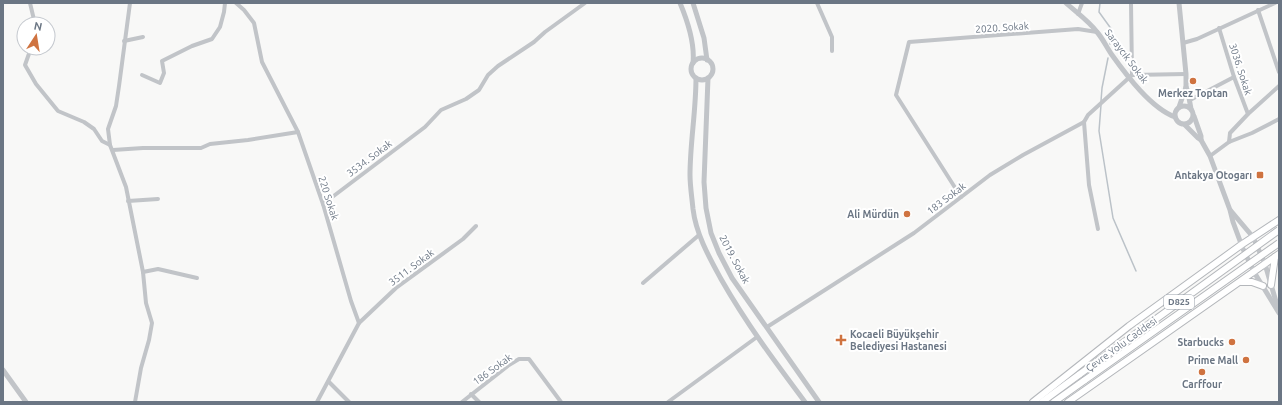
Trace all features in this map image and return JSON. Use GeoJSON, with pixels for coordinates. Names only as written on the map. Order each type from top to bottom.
{"type":"FeatureCollection","features":[{"type":"Feature","properties":{"kind":"highway"},"geometry":{"type":"LineString","coordinates":[[1033,402],[1129,326],[1241,244],[1279,220]]}},
{"type":"Feature","properties":{"kind":"highway","name":"Çevre Yolu Caddesi"},"geometry":{"type":"LineString","coordinates":[[1042,402],[1279,230]]}},
{"type":"Feature","properties":{"kind":"highway","name":"Çevre Yolu Caddesi"},"geometry":{"type":"LineString","coordinates":[[1054,402],[1279,243]]}},
{"type":"Feature","properties":{"kind":"highway"},"geometry":{"type":"LineString","coordinates":[[1068,402],[1277,255]]}},
{"type":"Feature","properties":{"kind":"highway"},"geometry":{"type":"LineString","coordinates":[[1271,285],[1277,255]]}},
{"type":"Feature","properties":{"kind":"highway"},"geometry":{"type":"LineString","coordinates":[[1239,282],[1252,282],[1263,286]]}},
{"type":"Feature","properties":{"kind":"street"},"geometry":{"type":"LineString","coordinates":[[30,3],[33,16]]}},
{"type":"Feature","properties":{"kind":"street"},"geometry":{"type":"LineString","coordinates":[[130,3],[117,100],[108,129],[110,145],[126,187],[143,272],[146,303],[152,323],[141,368],[135,402]]}},
{"type":"Feature","properties":{"kind":"street"},"geometry":{"type":"LineString","coordinates":[[142,75],[160,83],[164,73],[162,61],[192,46],[212,39],[220,27],[225,3]]}},
{"type":"Feature","properties":{"kind":"street","name":"220 Sokak"},"geometry":{"type":"LineString","coordinates":[[236,3],[244,10],[254,23],[262,62],[298,132],[323,204],[350,301],[359,323]]}},
{"type":"Feature","properties":{"kind":"street","name":"3534. Sokak"},"geometry":{"type":"LineString","coordinates":[[323,204],[425,126],[441,110],[466,99],[478,90],[488,74],[534,42],[545,32],[585,3]]}},
{"type":"Feature","properties":{"kind":"street"},"geometry":{"type":"LineString","coordinates":[[680,3],[694,48],[693,63],[691,66],[692,73],[696,78],[702,80],[708,78]]}},
{"type":"Feature","properties":{"kind":"street","name":"2019. Sokak"},"geometry":{"type":"LineString","coordinates":[[693,3],[704,38],[707,60],[712,65],[713,69],[708,78],[704,182],[706,208],[711,233],[719,253],[732,278],[819,402]]}},
{"type":"Feature","properties":{"kind":"street"},"geometry":{"type":"LineString","coordinates":[[817,3],[832,37],[832,51]]}},
{"type":"Feature","properties":{"kind":"street","name":"Saraycık Sokak"},"geometry":{"type":"LineString","coordinates":[[1066,3],[1097,32],[1112,56],[1131,76],[1134,84],[1166,114],[1175,117]]}},
{"type":"Feature","properties":{"kind":"street"},"geometry":{"type":"LineString","coordinates":[[1078,14],[1082,3]]}},
{"type":"Feature","properties":{"kind":"street"},"geometry":{"type":"LineString","coordinates":[[1131,3],[1131,76],[1186,74]]}},
{"type":"Feature","properties":{"kind":"street"},"geometry":{"type":"LineString","coordinates":[[1179,3],[1186,87],[1201,140]]}},
{"type":"Feature","properties":{"kind":"street"},"geometry":{"type":"LineString","coordinates":[[1183,43],[1197,39],[1275,3]]}},
{"type":"Feature","properties":{"kind":"street"},"geometry":{"type":"LineString","coordinates":[[1258,10],[1279,72]]}},
{"type":"Feature","properties":{"kind":"street","name":"3036. Sokak"},"geometry":{"type":"LineString","coordinates":[[1219,28],[1234,77],[1248,114]]}},
{"type":"Feature","properties":{"kind":"street","name":"2020. Sokak"},"geometry":{"type":"LineString","coordinates":[[961,197],[896,95],[909,42],[1078,29],[1097,32]]}},
{"type":"Feature","properties":{"kind":"street"},"geometry":{"type":"LineString","coordinates":[[124,40],[143,37]]}},
{"type":"Feature","properties":{"kind":"street"},"geometry":{"type":"LineString","coordinates":[[28,56],[25,64],[36,84],[58,111],[84,122],[94,129],[102,141],[110,145]]}},
{"type":"Feature","properties":{"kind":"street"},"geometry":{"type":"LineString","coordinates":[[693,63],[698,59],[707,60]]}},
{"type":"Feature","properties":{"kind":"street","name":"183 Sokak"},"geometry":{"type":"LineString","coordinates":[[767,327],[914,233],[990,175],[1023,155],[1084,122],[1088,115],[1131,76]]}},
{"type":"Feature","properties":{"kind":"street"},"geometry":{"type":"LineString","coordinates":[[1190,100],[1234,77]]}},
{"type":"Feature","properties":{"kind":"street"},"geometry":{"type":"LineString","coordinates":[[696,78],[690,175],[693,210],[699,235],[725,286],[757,337],[805,402]]}},
{"type":"Feature","properties":{"kind":"street"},"geometry":{"type":"LineString","coordinates":[[1229,142],[1230,133],[1248,114],[1279,86]]}},
{"type":"Feature","properties":{"kind":"street"},"geometry":{"type":"LineString","coordinates":[[1186,87],[1179,108],[1176,112],[1175,117],[1177,122],[1185,124],[1201,140],[1210,156],[1241,244],[1254,272],[1279,312]]}},
{"type":"Feature","properties":{"kind":"street"},"geometry":{"type":"LineString","coordinates":[[1179,108],[1184,106],[1191,109]]}},
{"type":"Feature","properties":{"kind":"street"},"geometry":{"type":"LineString","coordinates":[[1185,124],[1192,121],[1194,116]]}},
{"type":"Feature","properties":{"kind":"street"},"geometry":{"type":"LineString","coordinates":[[1210,156],[1229,142],[1252,133],[1279,118]]}},
{"type":"Feature","properties":{"kind":"street"},"geometry":{"type":"LineString","coordinates":[[1084,122],[1089,186],[1098,229]]}},
{"type":"Feature","properties":{"kind":"street"},"geometry":{"type":"LineString","coordinates":[[113,150],[143,148],[201,148],[210,144],[298,132]]}},
{"type":"Feature","properties":{"kind":"street"},"geometry":{"type":"LineString","coordinates":[[128,201],[158,199]]}},
{"type":"Feature","properties":{"kind":"street"},"geometry":{"type":"LineString","coordinates":[[1230,210],[1253,237],[1265,264],[1279,312]]}},
{"type":"Feature","properties":{"kind":"street","name":"3511. Sokak"},"geometry":{"type":"LineString","coordinates":[[359,323],[396,288],[463,239],[476,226]]}},
{"type":"Feature","properties":{"kind":"street"},"geometry":{"type":"LineString","coordinates":[[643,283],[699,235]]}},
{"type":"Feature","properties":{"kind":"street"},"geometry":{"type":"LineString","coordinates":[[143,272],[158,269],[198,278]]}},
{"type":"Feature","properties":{"kind":"street"},"geometry":{"type":"LineString","coordinates":[[317,402],[329,382],[359,323]]}},
{"type":"Feature","properties":{"kind":"street"},"geometry":{"type":"LineString","coordinates":[[668,402],[757,337]]}},
{"type":"Feature","properties":{"kind":"street","name":"186 Sokak"},"geometry":{"type":"LineString","coordinates":[[462,402],[509,365],[519,359],[529,359],[559,401]]}},
{"type":"Feature","properties":{"kind":"street"},"geometry":{"type":"LineString","coordinates":[[3,370],[26,402]]}},
{"type":"Feature","properties":{"kind":"street"},"geometry":{"type":"LineString","coordinates":[[329,382],[349,402]]}},
{"type":"Feature","properties":{"kind":"street"},"geometry":{"type":"LineString","coordinates":[[471,394],[479,402]]}},
{"type":"Feature","properties":{"kind":"waterway"},"geometry":{"type":"LineString","coordinates":[[1100,3],[1099,12],[1112,30],[1110,44]]}},
{"type":"Feature","properties":{"kind":"waterway"},"geometry":{"type":"LineString","coordinates":[[1101,101],[1108,58]]}},
{"type":"Feature","properties":{"kind":"waterway"},"geometry":{"type":"LineString","coordinates":[[1101,105],[1099,131],[1113,218],[1136,271]]}},
{"type":"Feature","properties":{"kind":"place","name":"Merkez Toptan"},"geometry":{"type":"Point","coordinates":[1193,81]}},
{"type":"Feature","properties":{"kind":"place","name":"Antakya Otogarı"},"geometry":{"type":"Point","coordinates":[1260,175]}},
{"type":"Feature","properties":{"kind":"place","name":"Ali Mürdün"},"geometry":{"type":"Point","coordinates":[907,214]}},
{"type":"Feature","properties":{"kind":"place","name":"Kocaeli Büyükşehir Belediyesi Hastanesi"},"geometry":{"type":"Point","coordinates":[841,340]}},
{"type":"Feature","properties":{"kind":"place","name":"Starbucks"},"geometry":{"type":"Point","coordinates":[1232,342]}},
{"type":"Feature","properties":{"kind":"place","name":"Prime Mall"},"geometry":{"type":"Point","coordinates":[1246,360]}},
{"type":"Feature","properties":{"kind":"place","name":"Carffour"},"geometry":{"type":"Point","coordinates":[1202,372]}}]}
